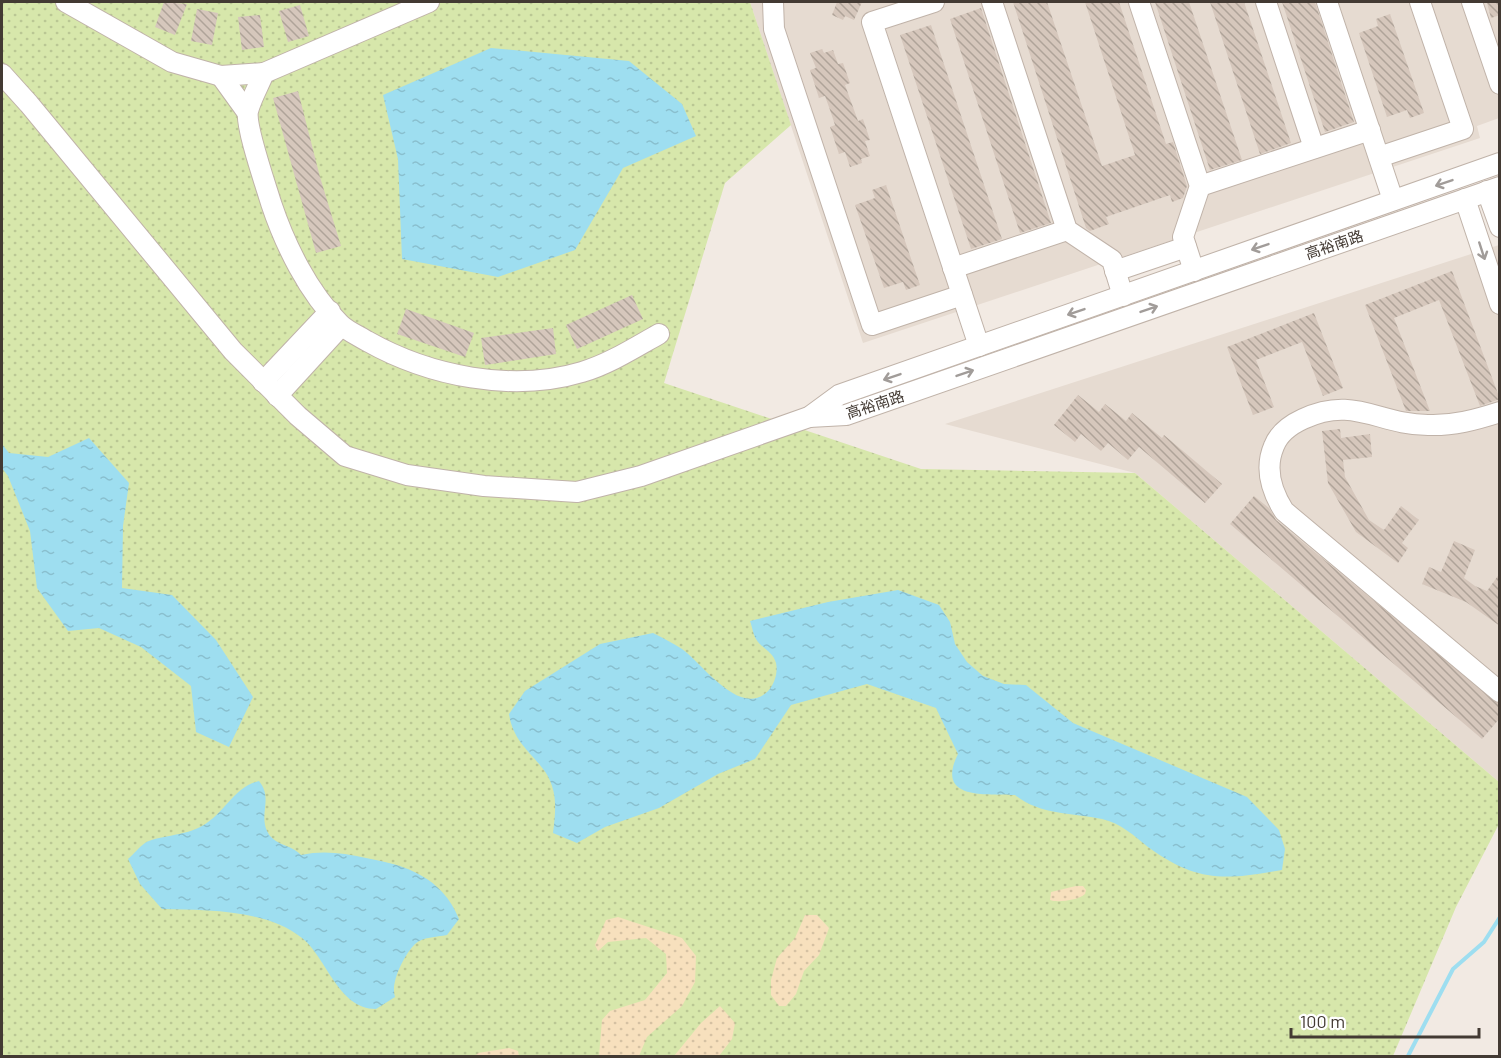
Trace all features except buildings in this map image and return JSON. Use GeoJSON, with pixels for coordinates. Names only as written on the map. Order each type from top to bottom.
{"type":"FeatureCollection","features":[{"type":"Feature","properties":{"kind":"street"},"geometry":{"type":"LineString","coordinates":[[66,2],[172,62],[221,76],[264,73],[429,2]]}},
{"type":"Feature","properties":{"kind":"street"},"geometry":{"type":"LineString","coordinates":[[773,2],[774,29],[872,325],[962,295]]}},
{"type":"Feature","properties":{"kind":"street"},"geometry":{"type":"LineString","coordinates":[[934,2],[872,22],[979,346]]}},
{"type":"Feature","properties":{"kind":"street"},"geometry":{"type":"LineString","coordinates":[[992,2],[1067,230],[1112,260],[1123,296]]}},
{"type":"Feature","properties":{"kind":"street"},"geometry":{"type":"LineString","coordinates":[[1139,2],[1200,186],[1183,237],[1194,271]]}},
{"type":"Feature","properties":{"kind":"street"},"geometry":{"type":"LineString","coordinates":[[1266,2],[1314,148]]}},
{"type":"Feature","properties":{"kind":"street"},"geometry":{"type":"LineString","coordinates":[[1327,2],[1393,200]]}},
{"type":"Feature","properties":{"kind":"street"},"geometry":{"type":"LineString","coordinates":[[1379,157],[1463,129],[1420,2]]}},
{"type":"Feature","properties":{"kind":"street"},"geometry":{"type":"LineString","coordinates":[[1472,2],[1500,84]]}},
{"type":"Feature","properties":{"kind":"street"},"geometry":{"type":"LineString","coordinates":[[248,112],[264,73]]}},
{"type":"Feature","properties":{"kind":"street"},"geometry":{"type":"LineString","coordinates":[[2,74],[233,351],[270,389],[345,456],[407,475],[484,486],[577,492],[641,476],[809,417]]}},
{"type":"Feature","properties":{"kind":"street"},"geometry":{"type":"LineString","coordinates":[[221,76],[248,112],[261,169],[280,230],[309,283],[336,318],[387,352],[435,370],[487,379],[549,380],[583,372],[659,334]]}},
{"type":"Feature","properties":{"kind":"street"},"geometry":{"type":"LineString","coordinates":[[1200,186],[1370,130]]}},
{"type":"Feature","properties":{"kind":"street","name":"高裕南路"},"geometry":{"type":"LineString","coordinates":[[809,417],[839,395],[1500,163]]}},
{"type":"Feature","properties":{"kind":"street"},"geometry":{"type":"LineString","coordinates":[[1493,189],[1500,227]]}},
{"type":"Feature","properties":{"kind":"street","name":"高裕南路"},"geometry":{"type":"LineString","coordinates":[[809,417],[846,415],[1493,189]]}},
{"type":"Feature","properties":{"kind":"street"},"geometry":{"type":"LineString","coordinates":[[1465,199],[1500,304]]}},
{"type":"Feature","properties":{"kind":"street"},"geometry":{"type":"LineString","coordinates":[[953,268],[1067,230]]}},
{"type":"Feature","properties":{"kind":"street"},"geometry":{"type":"LineString","coordinates":[[1115,271],[1186,247]]}},
{"type":"Feature","properties":{"kind":"street"},"geometry":{"type":"LineString","coordinates":[[270,389],[336,318]]}},
{"type":"Feature","properties":{"kind":"street"},"geometry":{"type":"LineString","coordinates":[[1500,412],[1468,422],[1425,426],[1403,423],[1361,410],[1338,408],[1316,412],[1295,422],[1278,437],[1269,467],[1276,498],[1284,512],[1500,692]]}},
{"type":"Feature","properties":{"kind":"shaded area"},"geometry":{"type":"Polygon","coordinates":[[[750,2],[1499,2],[1499,118],[1477,126],[1480,138],[863,343],[750,2]]]}},
{"type":"Feature","properties":{"kind":"shaded area"},"geometry":{"type":"Polygon","coordinates":[[[1499,245],[1499,782],[1135,473],[945,424],[1499,245]]]}},
{"type":"Feature","properties":{"kind":"green space"},"geometry":{"type":"Polygon","coordinates":[[[2,2],[750,2],[791,125],[725,183],[664,383],[921,469],[1135,473],[1499,782],[1499,824],[1456,907],[1393,1056],[2,1056],[2,2]]]}},
{"type":"Feature","properties":{"kind":"sand"},"geometry":{"type":"Polygon","coordinates":[[[1083,886],[1086,890],[1085,894],[1068,900],[1050,900],[1051,892],[1083,886]]]}},
{"type":"Feature","properties":{"kind":"sand"},"geometry":{"type":"Polygon","coordinates":[[[805,915],[817,915],[829,928],[819,955],[804,971],[796,994],[786,1006],[779,1006],[771,995],[771,980],[777,958],[795,938],[805,915]]]}},
{"type":"Feature","properties":{"kind":"sand"},"geometry":{"type":"Polygon","coordinates":[[[618,917],[682,938],[696,956],[695,982],[682,1006],[647,1037],[639,1056],[599,1056],[602,1020],[610,1011],[645,1000],[667,973],[666,954],[646,938],[608,942],[598,951],[595,945],[606,920],[618,917]]]}},
{"type":"Feature","properties":{"kind":"sand"},"geometry":{"type":"Polygon","coordinates":[[[720,1006],[735,1023],[732,1039],[719,1056],[674,1056],[701,1023],[720,1006]]]}},
{"type":"Feature","properties":{"kind":"sand"},"geometry":{"type":"Polygon","coordinates":[[[509,1048],[518,1051],[519,1056],[475,1056],[478,1053],[509,1048]]]}},
{"type":"Feature","properties":{"kind":"water"},"geometry":{"type":"Polygon","coordinates":[[[491,48],[629,61],[682,104],[696,136],[623,168],[575,250],[498,277],[402,259],[398,159],[383,95],[491,48]]]}},
{"type":"Feature","properties":{"kind":"water"},"geometry":{"type":"Polygon","coordinates":[[[89,438],[129,483],[123,526],[122,588],[172,595],[216,640],[253,697],[229,747],[196,732],[191,686],[141,647],[99,628],[68,631],[37,588],[30,531],[8,476],[2,468],[2,444],[9,453],[48,457],[89,438]]]}},
{"type":"Feature","properties":{"kind":"water"},"geometry":{"type":"Polygon","coordinates":[[[898,590],[939,605],[950,622],[955,644],[967,662],[983,676],[1004,684],[1026,685],[1073,723],[1247,797],[1279,830],[1285,849],[1282,870],[1227,877],[1197,873],[1166,859],[1127,830],[1109,821],[1045,810],[1024,802],[1015,795],[980,794],[959,788],[953,780],[953,769],[958,754],[936,708],[867,684],[791,705],[755,759],[718,774],[659,808],[605,827],[577,843],[553,833],[555,803],[552,786],[543,768],[517,736],[509,714],[525,691],[600,644],[653,633],[682,649],[711,676],[735,694],[747,698],[758,697],[771,687],[776,677],[777,666],[772,655],[756,639],[750,621],[828,602],[898,590]]]}},
{"type":"Feature","properties":{"kind":"water"},"geometry":{"type":"Polygon","coordinates":[[[259,781],[266,800],[265,824],[274,840],[301,855],[325,852],[341,854],[409,869],[433,883],[452,905],[459,919],[447,935],[426,939],[415,944],[399,969],[394,984],[395,997],[376,1009],[363,1007],[342,992],[311,947],[287,928],[271,921],[235,913],[162,909],[140,884],[128,859],[143,845],[202,826],[217,815],[243,788],[259,781]]]}},
{"type":"Feature","properties":{"kind":"waterway"},"geometry":{"type":"LineString","coordinates":[[1408,1056],[1453,969],[1484,942],[1500,917]]}}]}
